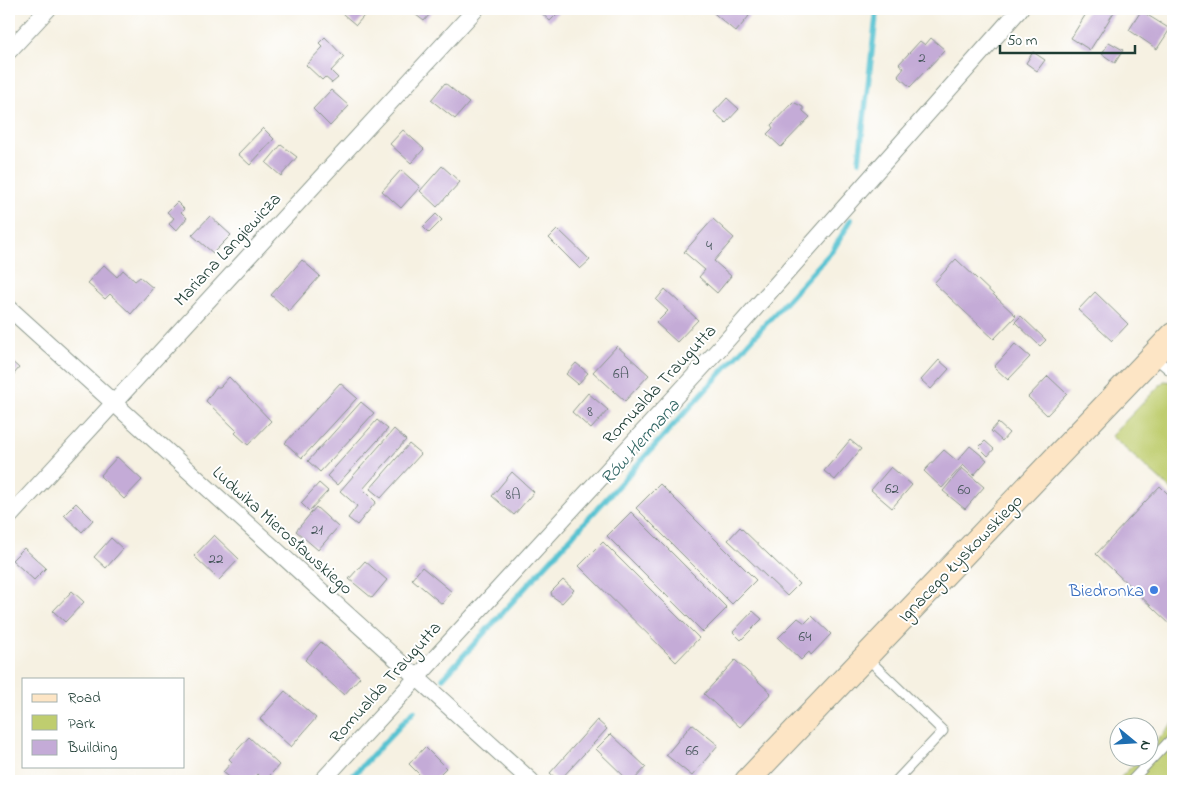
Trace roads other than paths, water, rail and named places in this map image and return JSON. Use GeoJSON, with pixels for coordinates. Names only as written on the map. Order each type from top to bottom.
{"type":"FeatureCollection","features":[{"type":"Feature","properties":{"kind":"street"},"geometry":{"type":"LineString","coordinates":[[9,51],[48,9]]}},
{"type":"Feature","properties":{"kind":"street","name":"Mariana Langiewicza"},"geometry":{"type":"LineString","coordinates":[[9,517],[112,402],[476,9]]}},
{"type":"Feature","properties":{"kind":"street","name":"Romualda Traugutta"},"geometry":{"type":"LineString","coordinates":[[322,781],[719,349],[1020,9]]}},
{"type":"Feature","properties":{"kind":"street","name":"Ludwika Mierosławskiego"},"geometry":{"type":"LineString","coordinates":[[9,308],[531,781]]}},
{"type":"Feature","properties":{"kind":"street","name":"Ignacego Łyskowskiego"},"geometry":{"type":"LineString","coordinates":[[747,781],[1173,335]]}},
{"type":"Feature","properties":{"kind":"lane"},"geometry":{"type":"LineString","coordinates":[[1153,356],[1173,373]]}},
{"type":"Feature","properties":{"kind":"lane"},"geometry":{"type":"LineString","coordinates":[[866,657],[943,731],[896,781]]}},
{"type":"Feature","properties":{"kind":"lane"},"geometry":{"type":"LineString","coordinates":[[1131,781],[1173,737]]}},
{"type":"Feature","properties":{"kind":"waterway","name":"Rów Hermana"},"geometry":{"type":"LineString","coordinates":[[859,161],[877,9]]}},
{"type":"Feature","properties":{"kind":"waterway","name":"Rów Hermana"},"geometry":{"type":"LineString","coordinates":[[443,678],[833,250],[851,220]]}},
{"type":"Feature","properties":{"kind":"waterway"},"geometry":{"type":"LineString","coordinates":[[348,781],[414,711]]}},
{"type":"Feature","properties":{"kind":"place","name":"Biedronka"},"geometry":{"type":"Point","coordinates":[1154,590]}}]}
